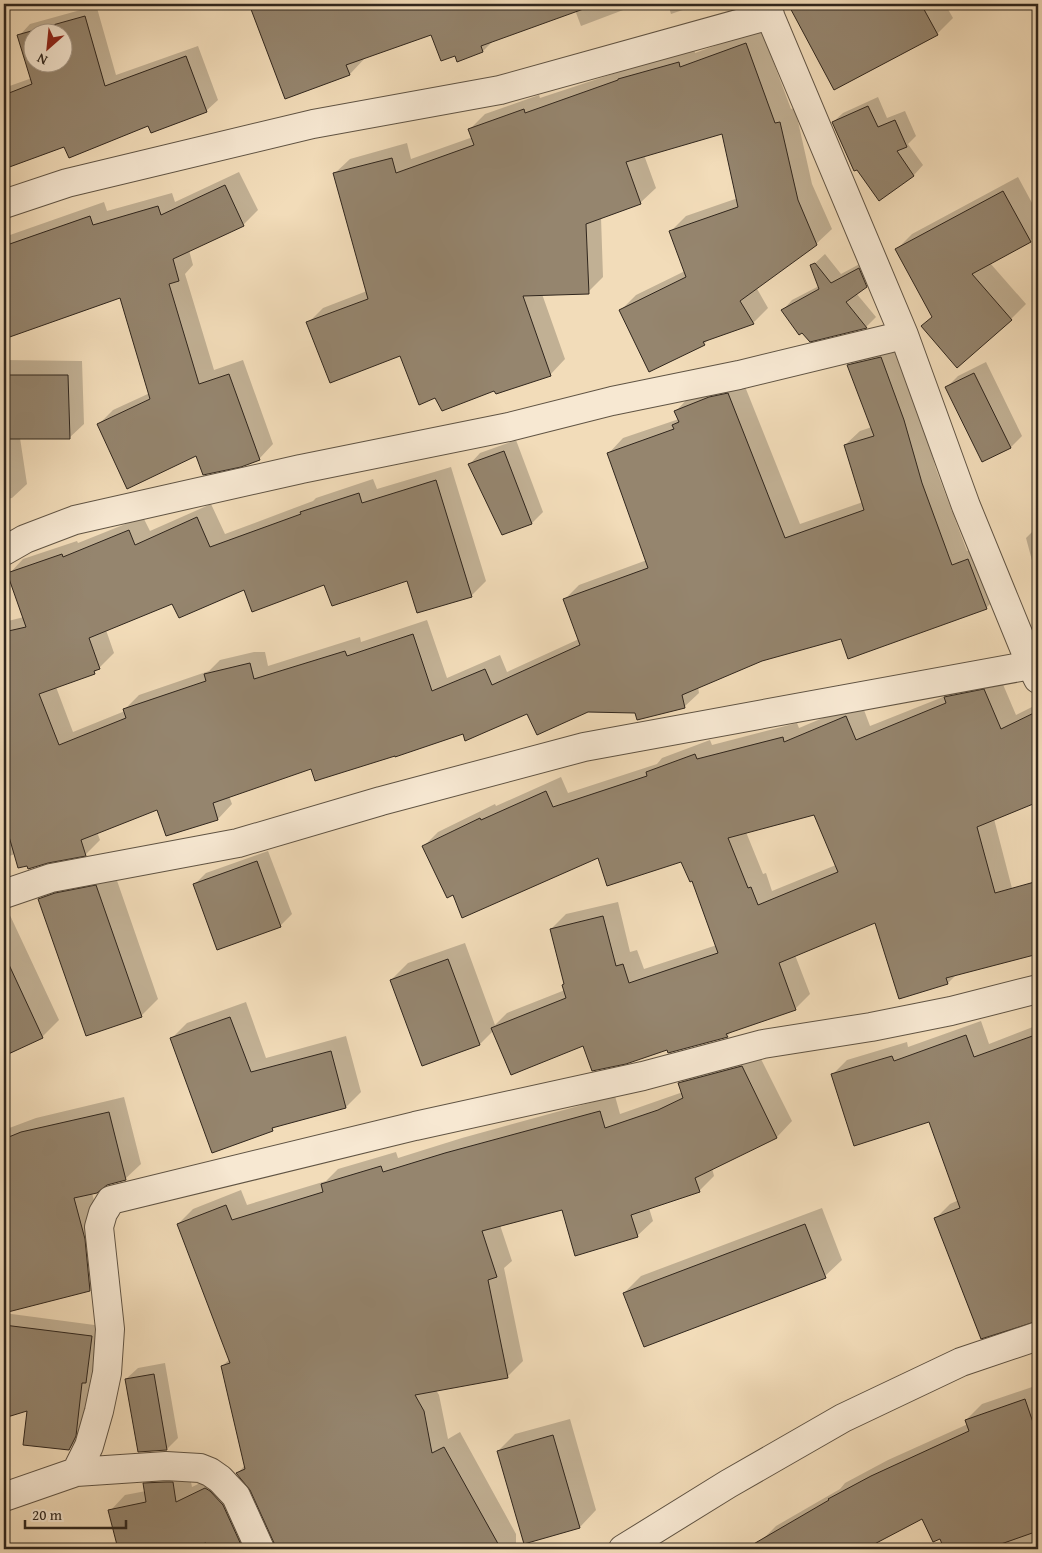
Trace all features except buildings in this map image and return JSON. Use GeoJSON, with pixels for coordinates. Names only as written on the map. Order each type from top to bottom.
{"type":"FeatureCollection","features":[{"type":"Feature","properties":{"kind":"street"},"geometry":{"type":"LineString","coordinates":[[4,204],[67,184],[313,124],[500,90],[767,10],[904,335],[966,506],[1035,672],[584,747],[381,801],[238,843],[52,878],[4,894]]}},
{"type":"Feature","properties":{"kind":"street"},"geometry":{"type":"LineString","coordinates":[[4,551],[25,539],[85,518],[301,469],[510,427],[612,401],[739,375],[904,335]]}},
{"type":"Feature","properties":{"kind":"street"},"geometry":{"type":"LineString","coordinates":[[76,1472],[89,1446],[107,1373],[110,1329],[99,1227],[102,1214],[111,1200],[406,1129],[643,1076],[763,1044],[871,1027],[951,1011],[1038,989]]}},
{"type":"Feature","properties":{"kind":"street"},"geometry":{"type":"LineString","coordinates":[[623,1549],[728,1484],[843,1418],[961,1362],[1038,1336]]}},
{"type":"Feature","properties":{"kind":"street"},"geometry":{"type":"LineString","coordinates":[[4,1497],[76,1472],[166,1466],[200,1468],[220,1478],[236,1496],[260,1549]]}}]}
